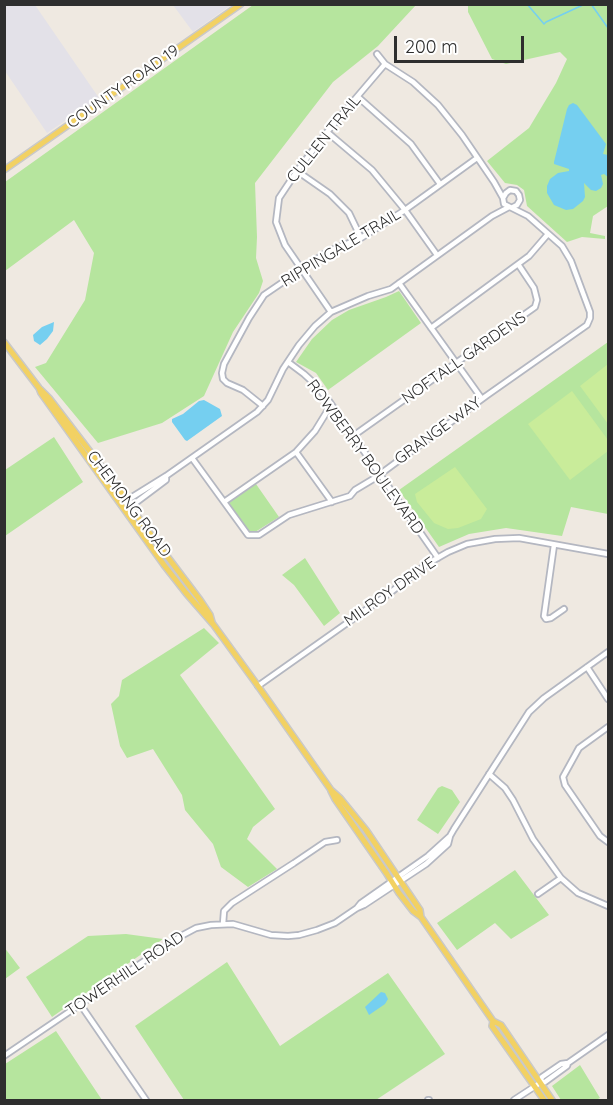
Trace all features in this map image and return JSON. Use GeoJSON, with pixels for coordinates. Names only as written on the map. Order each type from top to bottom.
{"type":"FeatureCollection","features":[{"type":"Feature","properties":{"kind":"main road","name":"COUNTY ROAD 19"},"geometry":{"type":"LineString","coordinates":[[4,170],[242,4]]}},
{"type":"Feature","properties":{"kind":"main road","name":"CHEMONG ROAD"},"geometry":{"type":"LineString","coordinates":[[4,342],[127,500],[200,600],[213,624]]}},
{"type":"Feature","properties":{"kind":"main road","name":"CHEMONG ROAD"},"geometry":{"type":"LineString","coordinates":[[39,388],[186,593],[213,624],[331,789],[358,820],[420,910],[421,917]]}},
{"type":"Feature","properties":{"kind":"main road","name":"CHEMONG ROAD"},"geometry":{"type":"LineString","coordinates":[[331,789],[335,799],[413,911],[421,917],[493,1021],[501,1025],[537,1084],[544,1101]]}},
{"type":"Feature","properties":{"kind":"main road","name":"CHEMONG ROAD"},"geometry":{"type":"LineString","coordinates":[[537,1084],[552,1101]]}},
{"type":"Feature","properties":{"kind":"street"},"geometry":{"type":"LineString","coordinates":[[377,54],[385,64],[413,82],[438,105],[494,182],[506,206],[511,207]]}},
{"type":"Feature","properties":{"kind":"street","name":"CULLEN TRAIL"},"geometry":{"type":"LineString","coordinates":[[332,312],[285,245],[276,222],[279,198],[327,132],[385,64]]}},
{"type":"Feature","properties":{"kind":"street"},"geometry":{"type":"LineString","coordinates":[[358,97],[411,144],[440,184]]}},
{"type":"Feature","properties":{"kind":"street"},"geometry":{"type":"LineString","coordinates":[[327,132],[372,170],[405,210],[437,255]]}},
{"type":"Feature","properties":{"kind":"street","name":"RIPPINGALE TRAIL"},"geometry":{"type":"LineString","coordinates":[[263,406],[243,390],[227,383],[222,373],[224,364],[264,295],[327,252],[361,238],[405,210],[477,158]]}},
{"type":"Feature","properties":{"kind":"street"},"geometry":{"type":"LineString","coordinates":[[297,171],[330,194],[349,213],[361,238]]}},
{"type":"Feature","properties":{"kind":"street"},"geometry":{"type":"LineString","coordinates":[[121,504],[166,476],[263,406],[298,345],[332,312],[368,296],[391,289],[492,216],[518,205],[520,200],[516,191],[494,182]]}},
{"type":"Feature","properties":{"kind":"street"},"geometry":{"type":"LineString","coordinates":[[492,216],[510,190]]}},
{"type":"Feature","properties":{"kind":"street","name":"GRANGE WAY"},"geometry":{"type":"LineString","coordinates":[[520,200],[526,215]]}},
{"type":"Feature","properties":{"kind":"street","name":"GRANGE WAY"},"geometry":{"type":"LineString","coordinates":[[192,458],[248,535],[260,535],[289,515],[350,496],[355,490],[586,325],[590,321],[590,312],[571,261],[562,246],[526,215],[511,207]]}},
{"type":"Feature","properties":{"kind":"street"},"geometry":{"type":"LineString","coordinates":[[431,328],[530,256],[548,234]]}},
{"type":"Feature","properties":{"kind":"street","name":"NOFTALL GARDENS"},"geometry":{"type":"LineString","coordinates":[[353,436],[535,307],[537,300],[534,288],[518,264]]}},
{"type":"Feature","properties":{"kind":"street"},"geometry":{"type":"LineString","coordinates":[[399,283],[482,399]]}},
{"type":"Feature","properties":{"kind":"street","name":"ROWBERRY BOULEVARD"},"geometry":{"type":"LineString","coordinates":[[288,362],[316,385],[438,558]]}},
{"type":"Feature","properties":{"kind":"street"},"geometry":{"type":"LineString","coordinates":[[224,502],[296,452],[315,431],[331,405]]}},
{"type":"Feature","properties":{"kind":"street"},"geometry":{"type":"LineString","coordinates":[[296,452],[332,502]]}},
{"type":"Feature","properties":{"kind":"street"},"geometry":{"type":"LineString","coordinates":[[126,510],[166,480],[166,476]]}},
{"type":"Feature","properties":{"kind":"street","name":"MILROY DRIVE"},"geometry":{"type":"LineString","coordinates":[[258,686],[428,564],[467,544],[519,538],[609,554]]}},
{"type":"Feature","properties":{"kind":"street"},"geometry":{"type":"LineString","coordinates":[[554,544],[544,616],[546,619],[551,618],[564,609]]}},
{"type":"Feature","properties":{"kind":"street","name":"TOWERHILL ROAD"},"geometry":{"type":"LineString","coordinates":[[4,1056],[180,936],[196,928],[233,924],[271,935],[299,935],[326,927],[357,908],[361,903],[399,879],[450,836],[529,712],[544,698],[609,652]]}},
{"type":"Feature","properties":{"kind":"street"},"geometry":{"type":"LineString","coordinates":[[586,667],[609,699]]}},
{"type":"Feature","properties":{"kind":"street"},"geometry":{"type":"LineString","coordinates":[[609,727],[579,748],[563,777],[565,785],[600,836],[609,842]]}},
{"type":"Feature","properties":{"kind":"street"},"geometry":{"type":"LineString","coordinates":[[489,774],[505,788],[533,839],[561,878],[578,892],[609,906]]}},
{"type":"Feature","properties":{"kind":"street"},"geometry":{"type":"LineString","coordinates":[[223,924],[224,911],[232,903],[325,842],[337,840]]}},
{"type":"Feature","properties":{"kind":"street"},"geometry":{"type":"LineString","coordinates":[[538,894],[561,878]]}},
{"type":"Feature","properties":{"kind":"street"},"geometry":{"type":"LineString","coordinates":[[80,1004],[146,1101]]}},
{"type":"Feature","properties":{"kind":"street"},"geometry":{"type":"LineString","coordinates":[[513,1101],[537,1084],[542,1077],[561,1064],[568,1063],[609,1035]]}},
{"type":"Feature","properties":{"kind":"shaded area"},"geometry":{"type":"Polygon","coordinates":[[[4,5],[35,5],[99,98],[47,133],[5,71],[4,5]]]}},
{"type":"Feature","properties":{"kind":"shaded area"},"geometry":{"type":"Polygon","coordinates":[[[173,5],[231,5],[193,32],[173,5]]]}},
{"type":"Feature","properties":{"kind":"green space"},"geometry":{"type":"Polygon","coordinates":[[[253,5],[416,5],[378,46],[333,82],[255,183],[256,258],[263,281],[259,293],[233,332],[204,396],[162,423],[98,443],[35,367],[46,363],[85,300],[94,253],[74,220],[5,271],[5,182],[253,5]]]}},
{"type":"Feature","properties":{"kind":"green space"},"geometry":{"type":"Polygon","coordinates":[[[468,5],[608,5],[608,206],[593,216],[590,233],[605,236],[605,239],[582,237],[567,242],[527,206],[524,190],[517,185],[505,183],[487,161],[529,128],[556,83],[567,59],[560,52],[506,64],[492,59],[468,12],[468,5]]]}},
{"type":"Feature","properties":{"kind":"green space"},"geometry":{"type":"Polygon","coordinates":[[[399,291],[421,323],[328,390],[316,373],[296,362],[312,339],[332,320],[349,310],[399,291]]]}},
{"type":"Feature","properties":{"kind":"green space"},"geometry":{"type":"Polygon","coordinates":[[[608,342],[608,514],[571,507],[562,536],[506,528],[469,534],[439,547],[399,490],[608,342]]]}},
{"type":"Feature","properties":{"kind":"green space"},"geometry":{"type":"Polygon","coordinates":[[[608,364],[608,424],[580,386],[608,364]]]}},
{"type":"Feature","properties":{"kind":"green space"},"geometry":{"type":"Polygon","coordinates":[[[572,391],[608,440],[608,451],[570,480],[528,424],[572,391]]]}},
{"type":"Feature","properties":{"kind":"green space"},"geometry":{"type":"Polygon","coordinates":[[[54,437],[83,482],[5,536],[5,470],[54,437]]]}},
{"type":"Feature","properties":{"kind":"green space"},"geometry":{"type":"Polygon","coordinates":[[[455,467],[487,509],[481,519],[458,528],[448,529],[434,523],[417,502],[415,494],[455,467]]]}},
{"type":"Feature","properties":{"kind":"green space"},"geometry":{"type":"Polygon","coordinates":[[[256,484],[279,517],[252,534],[247,531],[229,502],[256,484]]]}},
{"type":"Feature","properties":{"kind":"green space"},"geometry":{"type":"Polygon","coordinates":[[[305,558],[340,613],[324,626],[294,585],[282,575],[305,558]]]}},
{"type":"Feature","properties":{"kind":"green space"},"geometry":{"type":"Polygon","coordinates":[[[204,628],[219,643],[180,675],[275,809],[253,827],[247,839],[277,869],[248,887],[221,867],[213,844],[185,810],[182,795],[153,749],[127,758],[120,746],[111,704],[119,696],[122,680],[204,628]]]}},
{"type":"Feature","properties":{"kind":"green space"},"geometry":{"type":"Polygon","coordinates":[[[442,786],[452,790],[460,802],[438,834],[417,820],[438,788],[442,786]]]}},
{"type":"Feature","properties":{"kind":"green space"},"geometry":{"type":"Polygon","coordinates":[[[515,870],[549,915],[511,939],[495,923],[457,950],[437,923],[515,870]]]}},
{"type":"Feature","properties":{"kind":"green space"},"geometry":{"type":"Polygon","coordinates":[[[126,934],[163,939],[52,1017],[26,977],[88,936],[126,934]]]}},
{"type":"Feature","properties":{"kind":"green space"},"geometry":{"type":"Polygon","coordinates":[[[4,947],[20,968],[5,979],[4,979],[4,947]]]}},
{"type":"Feature","properties":{"kind":"green space"},"geometry":{"type":"Polygon","coordinates":[[[227,962],[280,1046],[388,973],[445,1054],[376,1100],[184,1100],[135,1026],[227,962]]]}},
{"type":"Feature","properties":{"kind":"green space"},"geometry":{"type":"Polygon","coordinates":[[[56,1031],[102,1100],[5,1100],[5,1064],[56,1031]]]}},
{"type":"Feature","properties":{"kind":"green space"},"geometry":{"type":"Polygon","coordinates":[[[580,1065],[600,1098],[561,1100],[552,1086],[580,1065]]]}},
{"type":"Feature","properties":{"kind":"water"},"geometry":{"type":"Polygon","coordinates":[[[573,103],[577,105],[606,144],[603,154],[608,155],[608,177],[601,175],[603,184],[596,191],[591,190],[584,183],[583,201],[573,209],[566,210],[554,205],[547,193],[547,186],[550,179],[558,173],[569,171],[554,162],[567,109],[573,103]]]}},
{"type":"Feature","properties":{"kind":"water"},"geometry":{"type":"Polygon","coordinates":[[[54,322],[53,331],[47,339],[40,345],[34,341],[33,335],[42,327],[54,322]]]}},
{"type":"Feature","properties":{"kind":"water"},"geometry":{"type":"Polygon","coordinates":[[[204,400],[220,409],[222,416],[187,441],[172,419],[204,400]]]}},
{"type":"Feature","properties":{"kind":"water"},"geometry":{"type":"Polygon","coordinates":[[[381,992],[385,993],[388,999],[385,1004],[369,1015],[365,1007],[381,992]]]}},
{"type":"Feature","properties":{"kind":"waterway"},"geometry":{"type":"LineString","coordinates":[[527,4],[544,24],[585,4]]}},
{"type":"Feature","properties":{"kind":"waterway"},"geometry":{"type":"LineString","coordinates":[[591,4],[608,28]]}}]}
